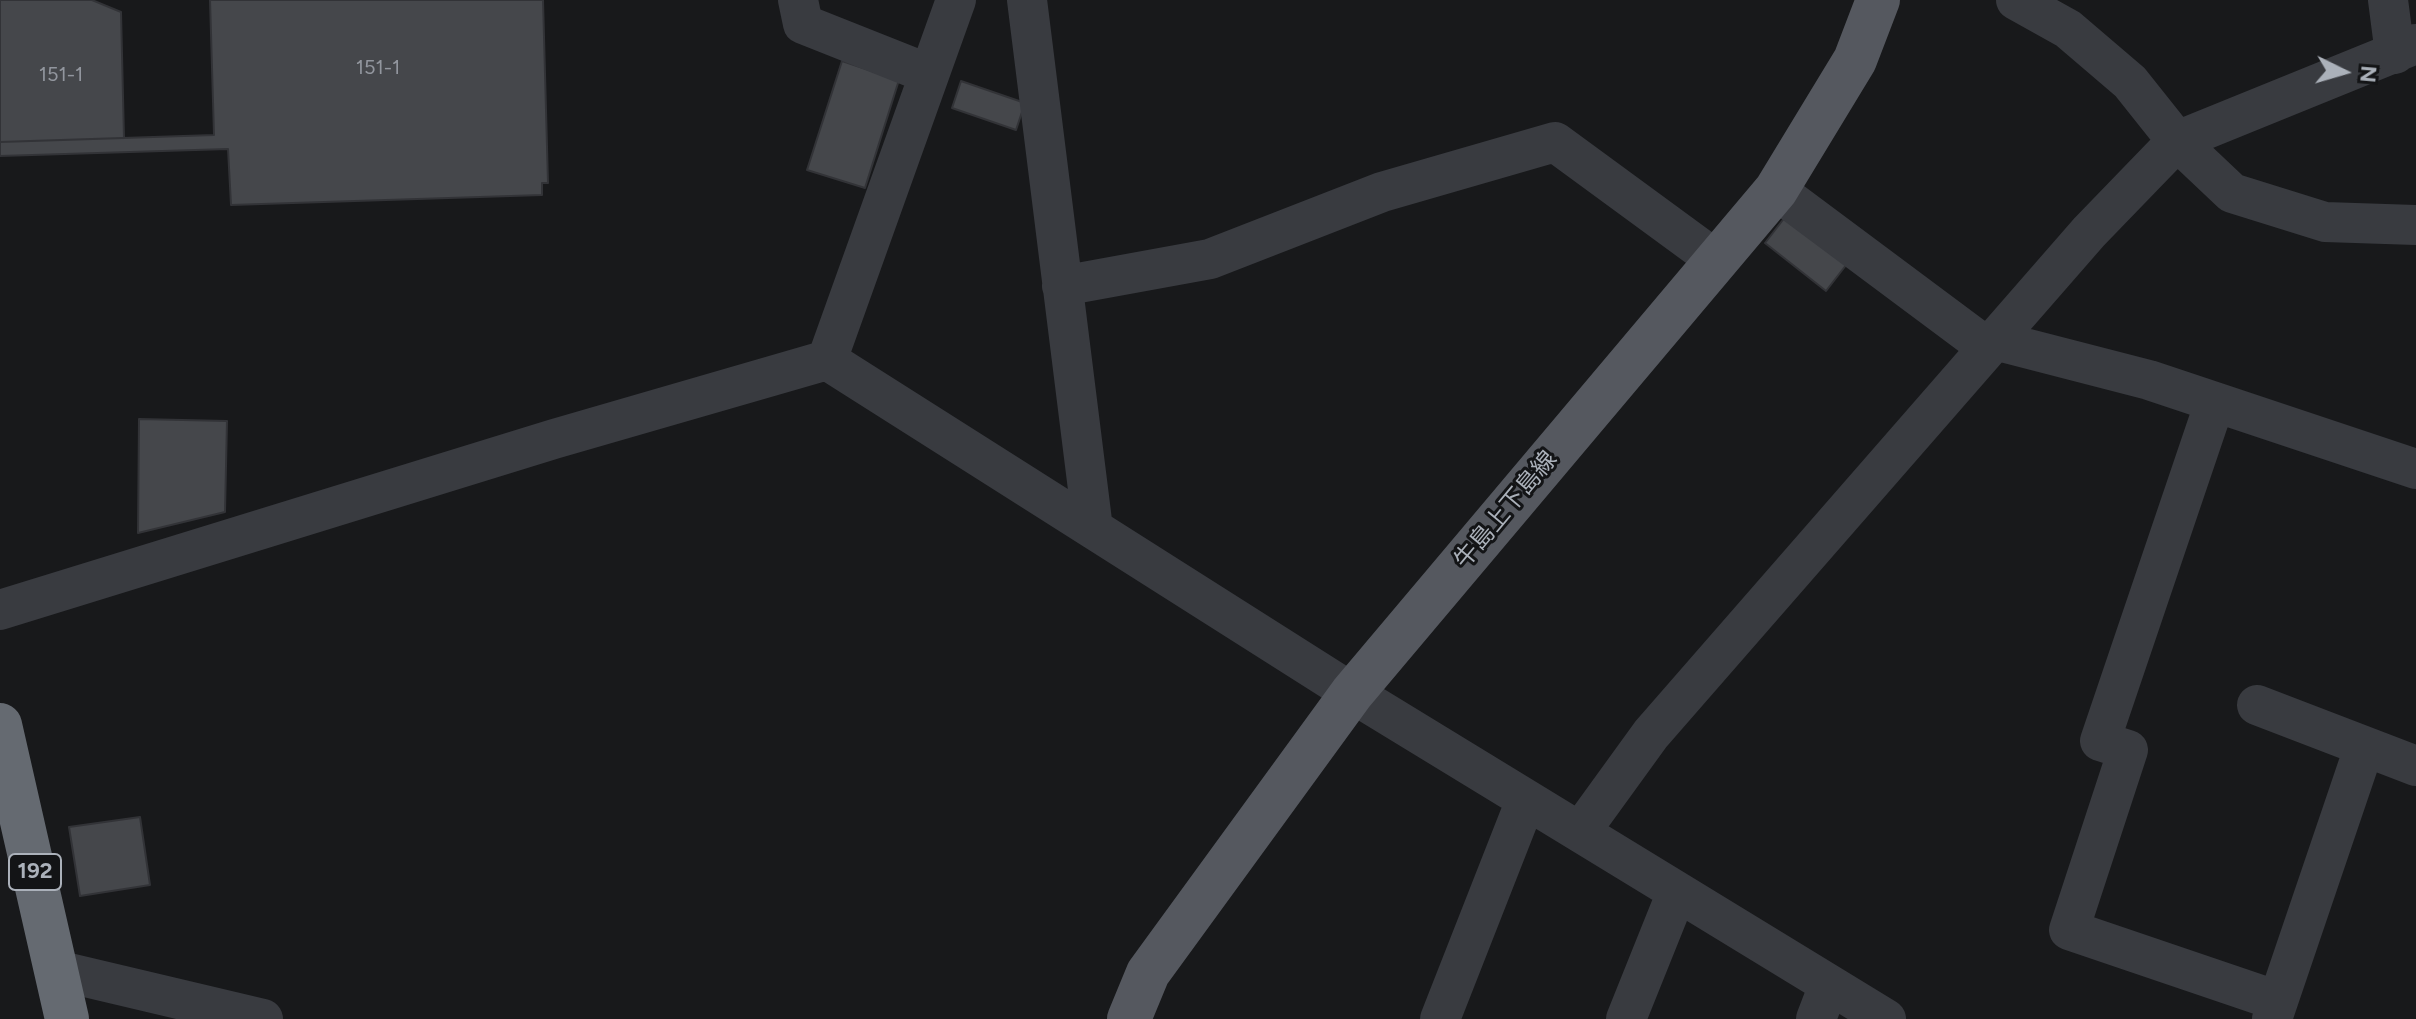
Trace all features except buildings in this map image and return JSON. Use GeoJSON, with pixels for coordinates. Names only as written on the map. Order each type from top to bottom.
{"type":"FeatureCollection","features":[{"type":"Feature","properties":{"kind":"highway","name":"192"},"geometry":{"type":"LineString","coordinates":[[0,725],[7,783],[67,1019]]}},
{"type":"Feature","properties":{"kind":"main road","name":"牛島上下島線"},"geometry":{"type":"LineString","coordinates":[[1129,1019],[1148,973],[1352,693],[1776,190],[1855,60],[1878,0]]}},
{"type":"Feature","properties":{"kind":"street"},"geometry":{"type":"LineString","coordinates":[[798,0],[803,24],[929,74]]}},
{"type":"Feature","properties":{"kind":"street"},"geometry":{"type":"LineString","coordinates":[[827,360],[956,0]]}},
{"type":"Feature","properties":{"kind":"street"},"geometry":{"type":"LineString","coordinates":[[1027,0],[1093,529]]}},
{"type":"Feature","properties":{"kind":"street"},"geometry":{"type":"LineString","coordinates":[[2016,0],[2068,29],[2119,73],[2177,141],[2232,193],[2325,222],[2416,225]]}},
{"type":"Feature","properties":{"kind":"street"},"geometry":{"type":"LineString","coordinates":[[1580,832],[1651,734],[2089,232],[2177,141],[2406,49],[2388,0]]}},
{"type":"Feature","properties":{"kind":"street"},"geometry":{"type":"LineString","coordinates":[[1062,286],[1210,259],[1382,192],[1555,142],[1716,260]]}},
{"type":"Feature","properties":{"kind":"street"},"geometry":{"type":"LineString","coordinates":[[1776,190],[1991,344],[2149,380],[2416,469]]}},
{"type":"Feature","properties":{"kind":"street"},"geometry":{"type":"LineString","coordinates":[[0,610],[554,439],[827,360],[1352,693],[1677,892],[1823,1002],[1886,1019]]}},
{"type":"Feature","properties":{"kind":"street"},"geometry":{"type":"LineString","coordinates":[[2215,402],[2100,741],[2128,750],[2069,930],[2275,1010],[2364,748]]}},
{"type":"Feature","properties":{"kind":"street"},"geometry":{"type":"LineString","coordinates":[[2257,705],[2416,766]]}},
{"type":"Feature","properties":{"kind":"street"},"geometry":{"type":"LineString","coordinates":[[1440,1019],[1526,800]]}},
{"type":"Feature","properties":{"kind":"street"},"geometry":{"type":"LineString","coordinates":[[1626,1019],[1677,892]]}},
{"type":"Feature","properties":{"kind":"street"},"geometry":{"type":"LineString","coordinates":[[56,970],[263,1019]]}}]}
